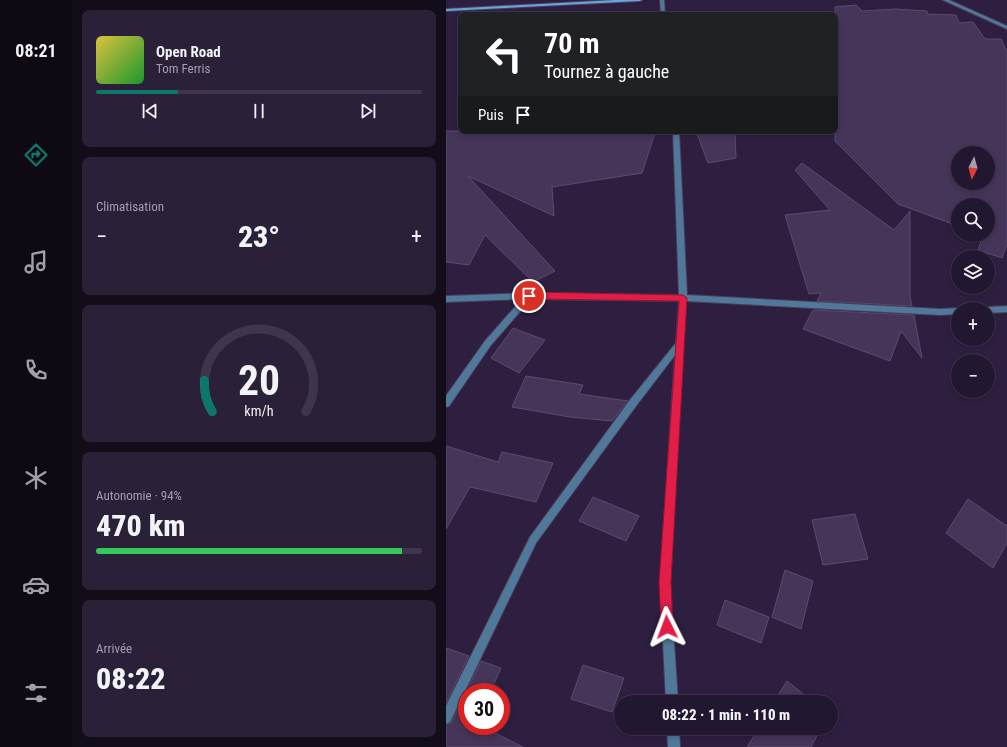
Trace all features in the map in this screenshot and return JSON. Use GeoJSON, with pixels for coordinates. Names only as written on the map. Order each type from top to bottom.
{"type":"FeatureCollection","features":[{"type":"Feature","properties":{"kind":"main road"},"geometry":{"type":"LineString","coordinates":[[446,10],[640,0]]}},
{"type":"Feature","properties":{"kind":"street"},"geometry":{"type":"LineString","coordinates":[[662,0],[663,12]]}},
{"type":"Feature","properties":{"kind":"street"},"geometry":{"type":"LineString","coordinates":[[946,0],[1007,28]]}},
{"type":"Feature","properties":{"kind":"street"},"geometry":{"type":"LineString","coordinates":[[672,695],[665,582],[683,298],[676,134]]}},
{"type":"Feature","properties":{"kind":"street"},"geometry":{"type":"LineString","coordinates":[[446,403],[488,343],[529,296]]}},
{"type":"Feature","properties":{"kind":"street"},"geometry":{"type":"LineString","coordinates":[[446,299],[529,296],[683,298],[951,311]]}},
{"type":"Feature","properties":{"kind":"street"},"geometry":{"type":"LineString","coordinates":[[995,310],[1007,309]]}},
{"type":"Feature","properties":{"kind":"street"},"geometry":{"type":"LineString","coordinates":[[446,718],[533,540],[633,403],[680,345]]}},
{"type":"Feature","properties":{"kind":"street"},"geometry":{"type":"LineString","coordinates":[[673,735],[674,747]]}},
{"type":"Feature","properties":{"kind":"building"},"geometry":{"type":"Polygon","coordinates":[[[856,5],[862,11],[895,9],[927,11],[927,14],[956,15],[959,23],[973,22],[985,39],[1001,39],[1007,52],[1007,244],[1002,258],[995,256],[995,250],[978,250],[981,242],[995,242],[995,198],[951,198],[951,223],[898,204],[835,141],[835,134],[838,134],[838,12],[835,12],[835,7],[856,5]]]}},
{"type":"Feature","properties":{"kind":"building"},"geometry":{"type":"Polygon","coordinates":[[[446,131],[458,131],[458,134],[655,134],[642,173],[552,187],[554,216],[468,176],[555,271],[533,282],[485,235],[469,265],[446,262],[446,131]]]}},
{"type":"Feature","properties":{"kind":"building"},"geometry":{"type":"Polygon","coordinates":[[[697,134],[735,134],[736,158],[708,163],[697,134]]]}},
{"type":"Feature","properties":{"kind":"building"},"geometry":{"type":"Polygon","coordinates":[[[802,163],[894,230],[910,211],[910,297],[912,306],[817,301],[821,293],[809,294],[785,215],[830,210],[795,170],[802,163]]]}},
{"type":"Feature","properties":{"kind":"building"},"geometry":{"type":"Polygon","coordinates":[[[813,310],[914,315],[922,358],[901,331],[890,361],[803,329],[813,310]]]}},
{"type":"Feature","properties":{"kind":"building"},"geometry":{"type":"Polygon","coordinates":[[[513,328],[545,340],[519,373],[491,358],[513,328]]]}},
{"type":"Feature","properties":{"kind":"building"},"geometry":{"type":"Polygon","coordinates":[[[526,376],[583,385],[579,394],[628,401],[612,421],[570,417],[512,407],[526,376]]]}},
{"type":"Feature","properties":{"kind":"building"},"geometry":{"type":"Polygon","coordinates":[[[446,446],[498,462],[502,452],[553,463],[536,502],[470,487],[446,529],[446,446]]]}},
{"type":"Feature","properties":{"kind":"building"},"geometry":{"type":"Polygon","coordinates":[[[593,497],[639,516],[626,541],[579,521],[593,497]]]}},
{"type":"Feature","properties":{"kind":"building"},"geometry":{"type":"Polygon","coordinates":[[[968,499],[1007,526],[1007,543],[993,568],[946,533],[968,499]]]}},
{"type":"Feature","properties":{"kind":"building"},"geometry":{"type":"Polygon","coordinates":[[[855,514],[868,559],[823,565],[812,520],[855,514]]]}},
{"type":"Feature","properties":{"kind":"building"},"geometry":{"type":"Polygon","coordinates":[[[785,570],[813,581],[801,629],[772,617],[785,570]]]}},
{"type":"Feature","properties":{"kind":"building"},"geometry":{"type":"Polygon","coordinates":[[[725,600],[769,617],[761,643],[717,625],[725,600]]]}},
{"type":"Feature","properties":{"kind":"building"},"geometry":{"type":"Polygon","coordinates":[[[446,648],[469,656],[446,703],[446,648]]]}},
{"type":"Feature","properties":{"kind":"building"},"geometry":{"type":"Polygon","coordinates":[[[481,661],[501,668],[494,683],[470,683],[481,661]]]}},
{"type":"Feature","properties":{"kind":"building"},"geometry":{"type":"Polygon","coordinates":[[[583,665],[624,678],[618,695],[614,695],[614,706],[612,712],[571,699],[583,665]]]}},
{"type":"Feature","properties":{"kind":"building"},"geometry":{"type":"Polygon","coordinates":[[[787,681],[804,695],[778,695],[787,681]]]}},
{"type":"Feature","properties":{"kind":"building"},"geometry":{"type":"Polygon","coordinates":[[[458,709],[458,735],[499,735],[523,747],[446,747],[446,725],[451,723],[458,709]]]}},
{"type":"Feature","properties":{"kind":"building"},"geometry":{"type":"Polygon","coordinates":[[[755,735],[817,735],[811,747],[747,747],[755,735]]]}},
{"type":"Feature","properties":{"kind":"route"},"geometry":{"type":"LineString","coordinates":[[529,296],[683,298],[665,582],[667,627]]}}]}
